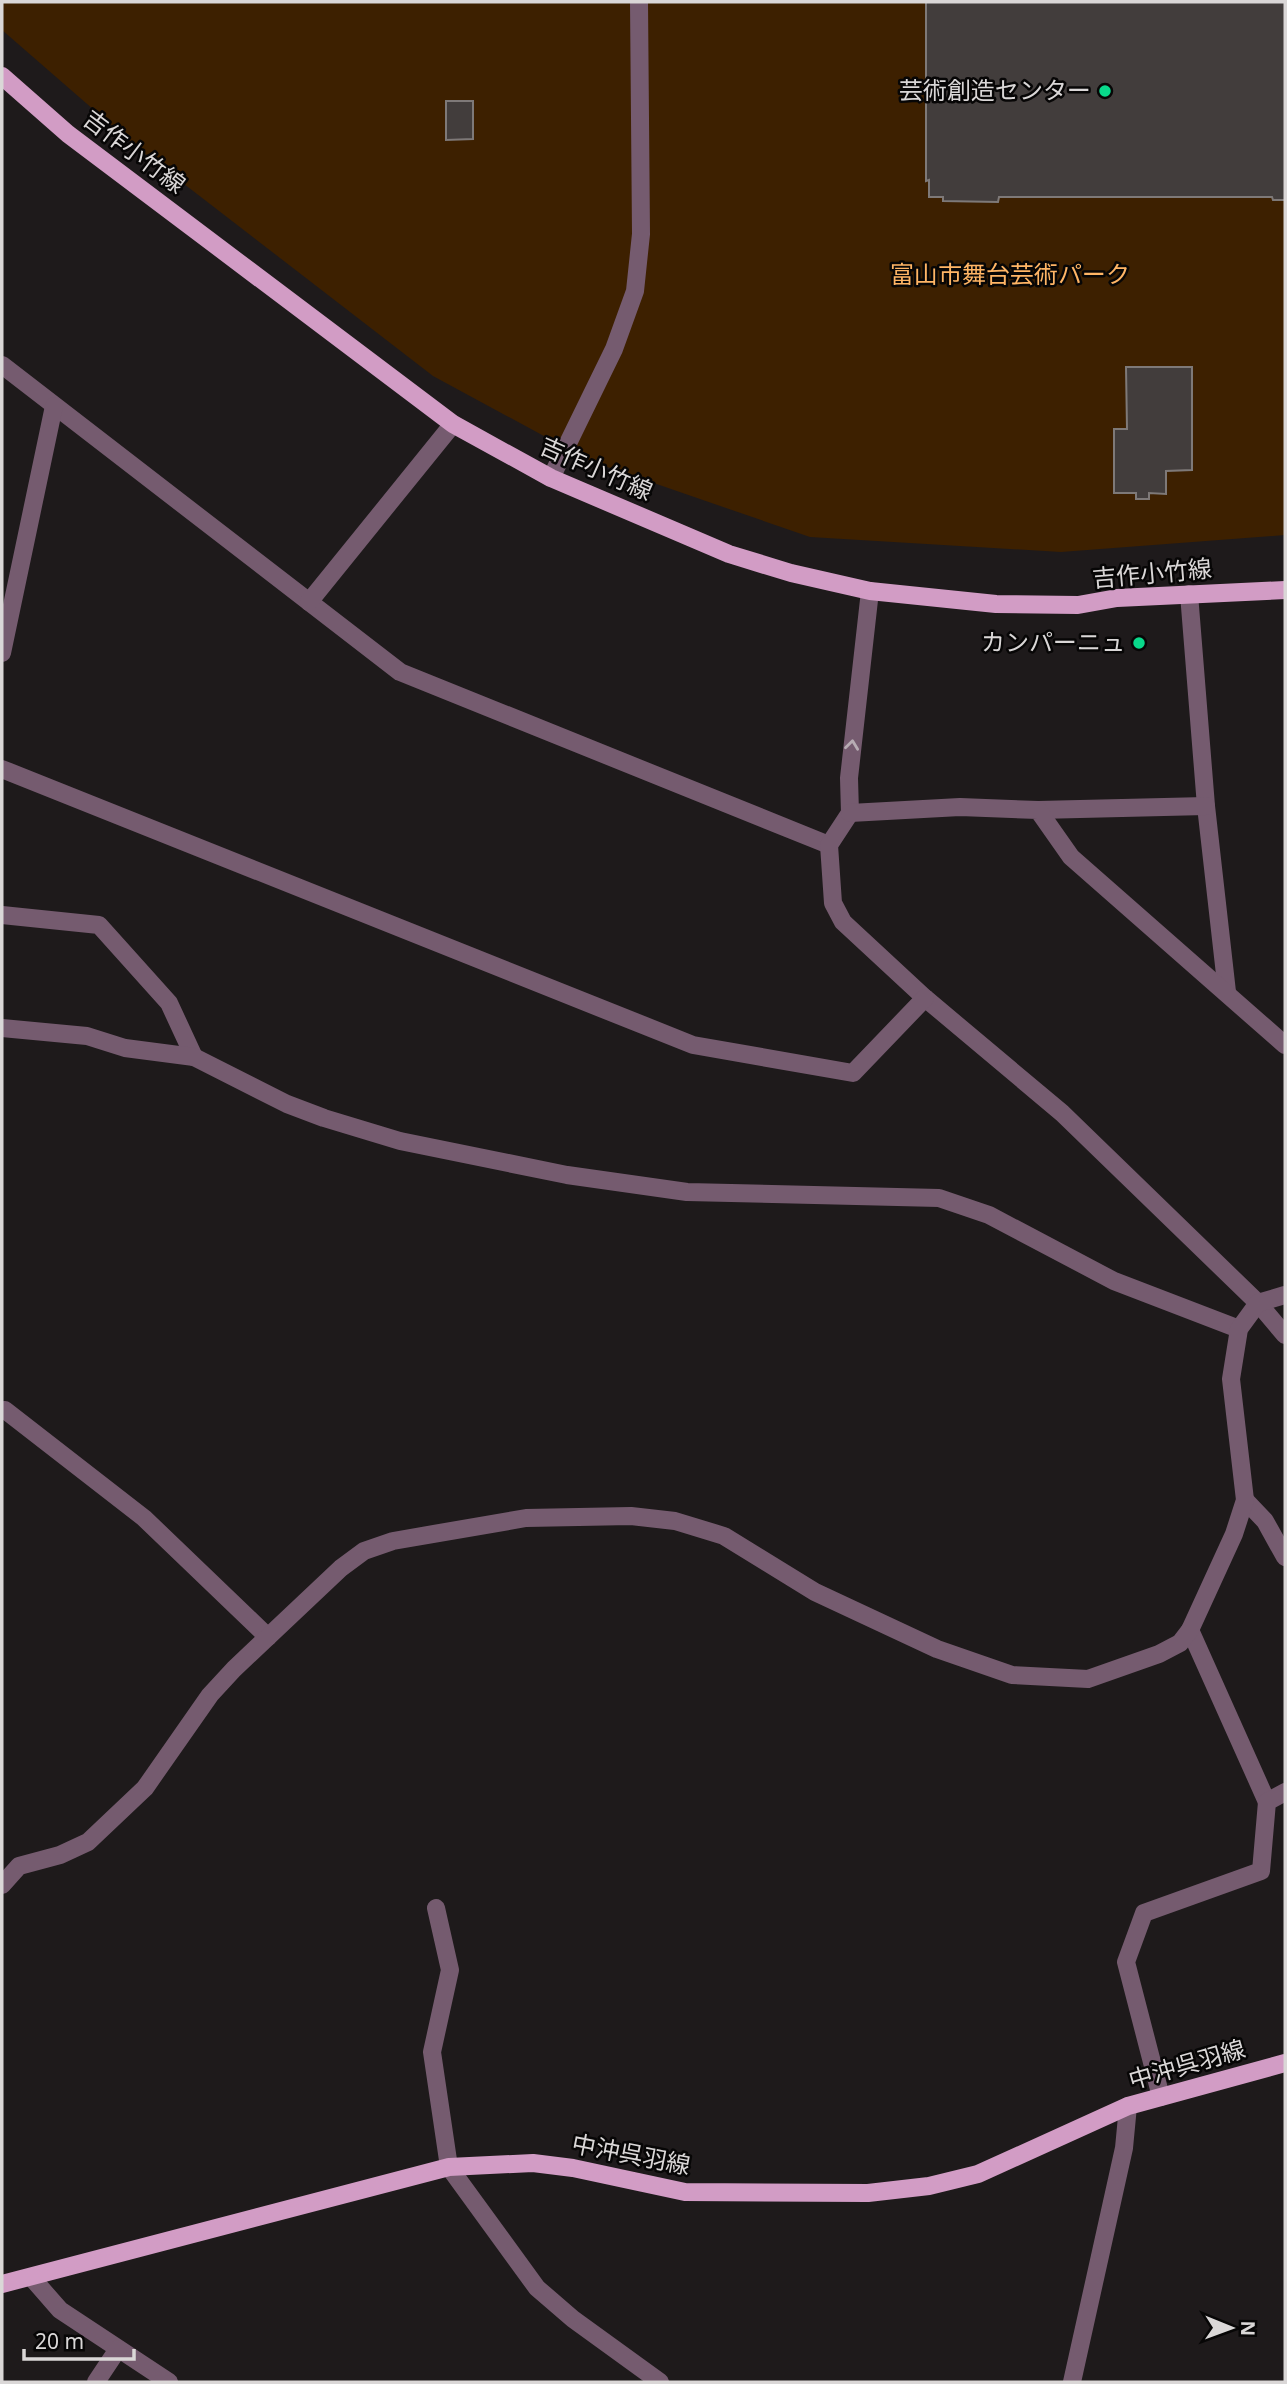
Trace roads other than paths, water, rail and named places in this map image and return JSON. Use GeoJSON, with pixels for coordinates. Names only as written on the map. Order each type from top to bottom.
{"type":"FeatureCollection","features":[{"type":"Feature","properties":{"kind":"main road","name":"吉作小竹線"},"geometry":{"type":"LineString","coordinates":[[2,76],[68,134],[453,424],[551,478],[729,554],[791,573],[870,592],[996,604],[1078,605],[1117,598],[1285,590]]}},
{"type":"Feature","properties":{"kind":"main road","name":"中沖呉羽線"},"geometry":{"type":"LineString","coordinates":[[2,2284],[449,2166],[533,2163],[573,2168],[685,2192],[867,2193],[929,2186],[978,2174],[1128,2106],[1285,2063]]}},
{"type":"Feature","properties":{"kind":"street"},"geometry":{"type":"LineString","coordinates":[[551,478],[614,349],[635,291],[641,234],[639,2]]}},
{"type":"Feature","properties":{"kind":"street"},"geometry":{"type":"LineString","coordinates":[[2,365],[400,672],[829,845]]}},
{"type":"Feature","properties":{"kind":"street"},"geometry":{"type":"LineString","coordinates":[[2,653],[54,406]]}},
{"type":"Feature","properties":{"kind":"street"},"geometry":{"type":"LineString","coordinates":[[309,602],[453,424]]}},
{"type":"Feature","properties":{"kind":"street"},"geometry":{"type":"LineString","coordinates":[[870,592],[849,778],[850,813],[829,845],[833,903],[843,922],[925,998],[1062,1113],[1258,1303],[1285,1335]]}},
{"type":"Feature","properties":{"kind":"street"},"geometry":{"type":"LineString","coordinates":[[1189,594],[1206,806],[1227,992]]}},
{"type":"Feature","properties":{"kind":"street"},"geometry":{"type":"LineString","coordinates":[[2,769],[693,1045],[853,1073],[925,998]]}},
{"type":"Feature","properties":{"kind":"street"},"geometry":{"type":"LineString","coordinates":[[850,813],[960,807],[1038,810],[1206,806]]}},
{"type":"Feature","properties":{"kind":"street"},"geometry":{"type":"LineString","coordinates":[[1038,810],[1071,857],[1285,1045]]}},
{"type":"Feature","properties":{"kind":"street"},"geometry":{"type":"LineString","coordinates":[[2,915],[99,925],[169,1003],[194,1057]]}},
{"type":"Feature","properties":{"kind":"street"},"geometry":{"type":"LineString","coordinates":[[3,1030],[88,1036],[125,1048],[194,1057],[287,1104],[324,1118],[400,1141],[567,1175],[687,1192],[939,1198],[965,1205],[1015,1228],[1114,1282],[1239,1329]]}},
{"type":"Feature","properties":{"kind":"street"},"geometry":{"type":"LineString","coordinates":[[2,1885],[19,1866],[60,1855],[88,1842],[145,1788],[210,1695],[268,1637],[341,1568],[364,1551],[393,1541],[498,1521],[631,1516],[675,1521],[724,1536],[815,1592],[937,1649],[1012,1675],[1088,1679],[1159,1654],[1180,1643],[1190,1630],[1234,1534],[1245,1500],[1231,1379],[1239,1329],[1258,1303],[1285,1294]]}},
{"type":"Feature","properties":{"kind":"street"},"geometry":{"type":"LineString","coordinates":[[5,1410],[144,1518],[268,1637]]}},
{"type":"Feature","properties":{"kind":"street"},"geometry":{"type":"LineString","coordinates":[[1245,1500],[1265,1521],[1285,1557]]}},
{"type":"Feature","properties":{"kind":"street"},"geometry":{"type":"LineString","coordinates":[[1161,2097],[1126,1962],[1144,1913],[1261,1871],[1267,1802],[1190,1630]]}},
{"type":"Feature","properties":{"kind":"street"},"geometry":{"type":"LineString","coordinates":[[1267,1802],[1285,1792]]}},
{"type":"Feature","properties":{"kind":"street"},"geometry":{"type":"LineString","coordinates":[[436,1908],[450,1970],[432,2052],[449,2166],[537,2288],[573,2319],[660,2382]]}},
{"type":"Feature","properties":{"kind":"street"},"geometry":{"type":"LineString","coordinates":[[1072,2382],[1124,2148],[1128,2106]]}},
{"type":"Feature","properties":{"kind":"street"},"geometry":{"type":"LineString","coordinates":[[32,2278],[60,2310],[169,2382]]}},
{"type":"Feature","properties":{"kind":"street"},"geometry":{"type":"LineString","coordinates":[[96,2382],[118,2349]]}},
{"type":"Feature","properties":{"kind":"place","name":"芸術創造センター"},"geometry":{"type":"Point","coordinates":[1105,91]}},
{"type":"Feature","properties":{"kind":"place","name":"カンパーニュ"},"geometry":{"type":"Point","coordinates":[1139,643]}},
{"type":"Feature","properties":{"kind":"park label","name":"富山市舞台芸術パーク"},"geometry":{"type":"Point","coordinates":[1010,275]}}]}
